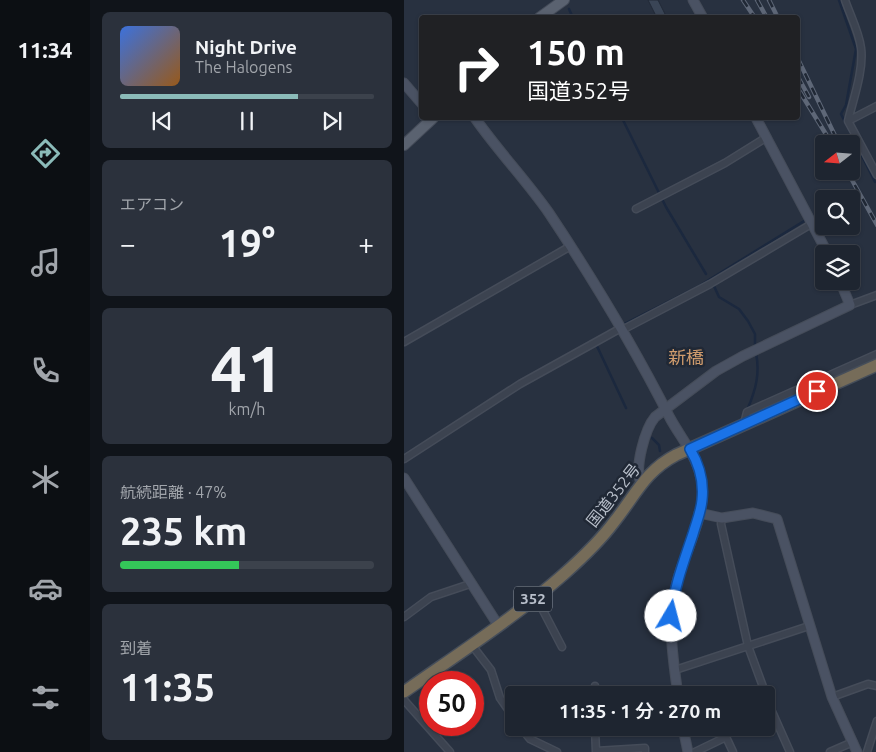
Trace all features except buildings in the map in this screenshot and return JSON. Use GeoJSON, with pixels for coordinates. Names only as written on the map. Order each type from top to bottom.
{"type":"FeatureCollection","features":[{"type":"Feature","properties":{"kind":"highway","name":"国道352号"},"geometry":{"type":"LineString","coordinates":[[404,692],[536,597],[564,574],[606,532],[641,484],[662,463],[876,365]]}},
{"type":"Feature","properties":{"kind":"main road"},"geometry":{"type":"LineString","coordinates":[[543,15],[564,0]]}},
{"type":"Feature","properties":{"kind":"main road"},"geometry":{"type":"LineString","coordinates":[[404,145],[431,120]]}},
{"type":"Feature","properties":{"kind":"street"},"geometry":{"type":"LineString","coordinates":[[693,0],[701,15]]}},
{"type":"Feature","properties":{"kind":"street"},"geometry":{"type":"LineString","coordinates":[[844,0],[859,39],[861,52],[860,68],[848,121],[876,175]]}},
{"type":"Feature","properties":{"kind":"street"},"geometry":{"type":"LineString","coordinates":[[404,83],[419,100]]}},
{"type":"Feature","properties":{"kind":"street"},"geometry":{"type":"LineString","coordinates":[[848,121],[876,106]]}},
{"type":"Feature","properties":{"kind":"street"},"geometry":{"type":"LineString","coordinates":[[476,120],[548,213],[601,294],[670,417],[696,459],[702,482],[702,502],[673,598],[671,628],[677,686]]}},
{"type":"Feature","properties":{"kind":"street"},"geometry":{"type":"LineString","coordinates":[[757,120],[824,245]]}},
{"type":"Feature","properties":{"kind":"street"},"geometry":{"type":"LineString","coordinates":[[636,209],[724,163],[767,137]]}},
{"type":"Feature","properties":{"kind":"street"},"geometry":{"type":"LineString","coordinates":[[404,458],[520,384],[621,329],[710,284],[813,223]]}},
{"type":"Feature","properties":{"kind":"street"},"geometry":{"type":"LineString","coordinates":[[404,342],[570,248]]}},
{"type":"Feature","properties":{"kind":"street"},"geometry":{"type":"LineString","coordinates":[[844,290],[850,305]]}},
{"type":"Feature","properties":{"kind":"street"},"geometry":{"type":"LineString","coordinates":[[641,484],[639,480],[640,464],[647,429],[656,416],[666,407],[716,371],[743,356],[850,305],[876,295]]}},
{"type":"Feature","properties":{"kind":"street"},"geometry":{"type":"LineString","coordinates":[[744,424],[747,412],[876,354]]}},
{"type":"Feature","properties":{"kind":"street"},"geometry":{"type":"LineString","coordinates":[[404,478],[470,584],[498,625]]}},
{"type":"Feature","properties":{"kind":"street"},"geometry":{"type":"LineString","coordinates":[[699,513],[722,518],[753,514],[777,519],[832,697],[857,752]]}},
{"type":"Feature","properties":{"kind":"street"},"geometry":{"type":"LineString","coordinates":[[722,518],[720,524],[748,646],[762,686]]}},
{"type":"Feature","properties":{"kind":"street"},"geometry":{"type":"LineString","coordinates":[[404,617],[431,596],[470,584]]}},
{"type":"Feature","properties":{"kind":"street"},"geometry":{"type":"LineString","coordinates":[[536,597],[562,647]]}},
{"type":"Feature","properties":{"kind":"street"},"geometry":{"type":"LineString","coordinates":[[675,670],[810,626]]}},
{"type":"Feature","properties":{"kind":"street"},"geometry":{"type":"LineString","coordinates":[[471,644],[491,670],[500,698],[505,705]]}},
{"type":"Feature","properties":{"kind":"street"},"geometry":{"type":"LineString","coordinates":[[832,697],[868,684],[876,686]]}},
{"type":"Feature","properties":{"kind":"street"},"geometry":{"type":"LineString","coordinates":[[404,700],[450,752]]}},
{"type":"Feature","properties":{"kind":"street"},"geometry":{"type":"LineString","coordinates":[[775,717],[790,752]]}},
{"type":"Feature","properties":{"kind":"street"},"geometry":{"type":"LineString","coordinates":[[867,752],[876,720]]}},
{"type":"Feature","properties":{"kind":"street"},"geometry":{"type":"LineString","coordinates":[[528,736],[557,752]]}},
{"type":"Feature","properties":{"kind":"street"},"geometry":{"type":"LineString","coordinates":[[596,736],[596,751],[644,748],[645,752]]}},
{"type":"Feature","properties":{"kind":"street"},"geometry":{"type":"LineString","coordinates":[[685,736],[688,752]]}},
{"type":"Feature","properties":{"kind":"street"},"geometry":{"type":"LineString","coordinates":[[695,752],[726,737],[733,752]]}},
{"type":"Feature","properties":{"kind":"street"},"geometry":{"type":"LineString","coordinates":[[830,752],[853,742]]}},
{"type":"Feature","properties":{"kind":"waterway"},"geometry":{"type":"LineString","coordinates":[[839,0],[856,49],[846,105],[841,114],[875,182]]}},
{"type":"Feature","properties":{"kind":"waterway"},"geometry":{"type":"LineString","coordinates":[[569,9],[572,15]]}},
{"type":"Feature","properties":{"kind":"waterway"},"geometry":{"type":"LineString","coordinates":[[623,120],[666,207],[706,274]]}},
{"type":"Feature","properties":{"kind":"waterway"},"geometry":{"type":"LineString","coordinates":[[622,325],[699,286],[804,221]]}},
{"type":"Feature","properties":{"kind":"waterway"},"geometry":{"type":"LineString","coordinates":[[714,286],[719,297],[739,309],[748,321],[755,334],[755,347]]}},
{"type":"Feature","properties":{"kind":"waterway"},"geometry":{"type":"LineString","coordinates":[[596,344],[626,408]]}},
{"type":"Feature","properties":{"kind":"waterway"},"geometry":{"type":"LineString","coordinates":[[748,408],[756,381],[758,367],[756,353]]}},
{"type":"Feature","properties":{"kind":"waterway"},"geometry":{"type":"LineString","coordinates":[[652,438],[659,445],[660,451]]}},
{"type":"Feature","properties":{"kind":"railway"},"geometry":{"type":"LineString","coordinates":[[743,0],[753,15]]}},
{"type":"Feature","properties":{"kind":"railway"},"geometry":{"type":"LineString","coordinates":[[757,0],[765,15]]}},
{"type":"Feature","properties":{"kind":"railway"},"geometry":{"type":"LineString","coordinates":[[769,0],[776,15]]}},
{"type":"Feature","properties":{"kind":"railway"},"geometry":{"type":"LineString","coordinates":[[800,63],[835,135]]}},
{"type":"Feature","properties":{"kind":"railway"},"geometry":{"type":"LineString","coordinates":[[800,81],[809,97]]}},
{"type":"Feature","properties":{"kind":"railway"},"geometry":{"type":"LineString","coordinates":[[800,92],[826,135]]}},
{"type":"Feature","properties":{"kind":"railway"},"geometry":{"type":"LineString","coordinates":[[852,180],[877,225]]}},
{"type":"Feature","properties":{"kind":"district","name":"新橋"},"geometry":{"type":"Point","coordinates":[686,358]}},
{"type":"Feature","properties":{"kind":"route"},"geometry":{"type":"LineString","coordinates":[[671,616],[676,584],[702,502],[703,492],[700,471],[690,449],[817,391]]}}]}
